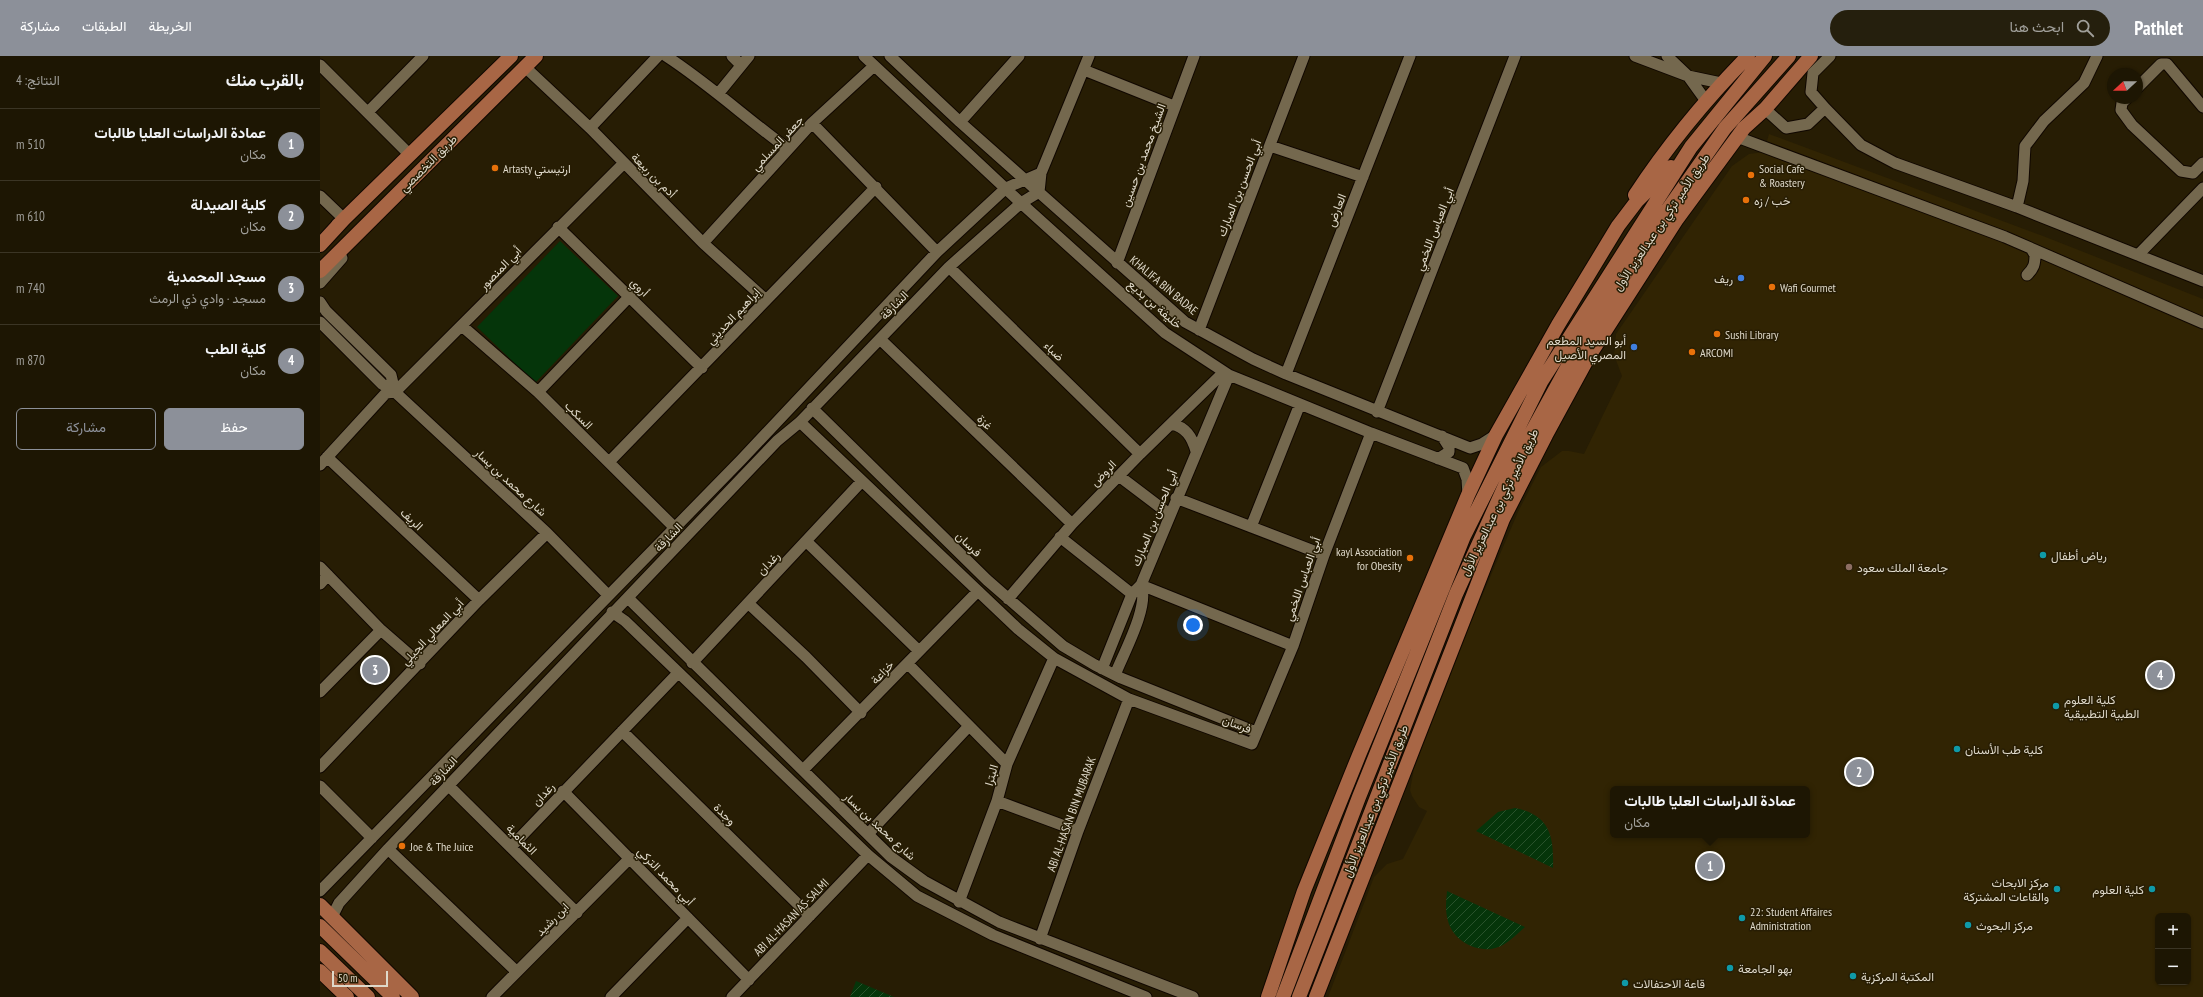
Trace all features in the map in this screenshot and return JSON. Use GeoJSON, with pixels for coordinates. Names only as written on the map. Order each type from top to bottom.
{"type":"FeatureCollection","features":[{"type":"Feature","properties":{"kind":"main road","name":"طريق التخصصي"},"geometry":{"type":"LineString","coordinates":[[320,245],[344,219],[511,56]]}},
{"type":"Feature","properties":{"kind":"main road","name":"طريق التخصصي"},"geometry":{"type":"LineString","coordinates":[[320,271],[536,56]]}},
{"type":"Feature","properties":{"kind":"main road"},"geometry":{"type":"LineString","coordinates":[[1268,996],[1304,891],[1468,495],[1496,435],[1558,325],[1618,226],[1628,205],[1662,154],[1721,83],[1748,56]]}},
{"type":"Feature","properties":{"kind":"main road","name":"طريق الأمير تركي بن عبدالعزيز الأول"},"geometry":{"type":"LineString","coordinates":[[1283,997],[1359,797],[1464,536],[1484,493],[1541,382],[1690,147],[1765,56]]}},
{"type":"Feature","properties":{"kind":"main road","name":"طريق الأمير تركي بن عبدالعزيز الأول"},"geometry":{"type":"LineString","coordinates":[[1299,997],[1456,594],[1517,459],[1575,352],[1647,239],[1726,128],[1789,56]]}},
{"type":"Feature","properties":{"kind":"main road"},"geometry":{"type":"LineString","coordinates":[[1316,997],[1504,519],[1546,435],[1589,356],[1677,219],[1793,56]]}},
{"type":"Feature","properties":{"kind":"main road"},"geometry":{"type":"LineString","coordinates":[[1740,132],[1765,109],[1812,56]]}},
{"type":"Feature","properties":{"kind":"main road"},"geometry":{"type":"LineString","coordinates":[[1618,226],[1637,201],[1690,147]]}},
{"type":"Feature","properties":{"kind":"main road"},"geometry":{"type":"LineString","coordinates":[[1377,794],[1407,745],[1421,728]]}},
{"type":"Feature","properties":{"kind":"main road"},"geometry":{"type":"LineString","coordinates":[[1301,950],[1306,918],[1315,886],[1320,853]]}},
{"type":"Feature","properties":{"kind":"main road"},"geometry":{"type":"LineString","coordinates":[[320,905],[412,997]]}},
{"type":"Feature","properties":{"kind":"main road"},"geometry":{"type":"LineString","coordinates":[[320,926],[393,997]]}},
{"type":"Feature","properties":{"kind":"main road"},"geometry":{"type":"LineString","coordinates":[[320,951],[368,997]]}},
{"type":"Feature","properties":{"kind":"main road"},"geometry":{"type":"LineString","coordinates":[[347,952],[364,961],[395,988],[408,997]]}},
{"type":"Feature","properties":{"kind":"main road"},"geometry":{"type":"LineString","coordinates":[[331,962],[358,997]]}},
{"type":"Feature","properties":{"kind":"main road"},"geometry":{"type":"LineString","coordinates":[[320,971],[347,997]]}},
{"type":"Feature","properties":{"kind":"street"},"geometry":{"type":"LineString","coordinates":[[368,112],[423,56]]}},
{"type":"Feature","properties":{"kind":"street"},"geometry":{"type":"LineString","coordinates":[[590,128],[658,56]]}},
{"type":"Feature","properties":{"kind":"street"},"geometry":{"type":"LineString","coordinates":[[666,56],[695,76],[788,149]]}},
{"type":"Feature","properties":{"kind":"street"},"geometry":{"type":"LineString","coordinates":[[732,56],[740,64]]}},
{"type":"Feature","properties":{"kind":"street"},"geometry":{"type":"LineString","coordinates":[[718,94],[740,64],[748,56]]}},
{"type":"Feature","properties":{"kind":"street","name":"خليفة بن بديع"},"geometry":{"type":"LineString","coordinates":[[864,56],[1165,333],[1227,373],[1371,433],[1463,468],[1467,479],[1468,495]]}},
{"type":"Feature","properties":{"kind":"street","name":"KHALIFA BIN BADAE"},"geometry":{"type":"LineString","coordinates":[[890,56],[960,122],[1185,322],[1252,359],[1377,412],[1470,448],[1482,444],[1496,435]]}},
{"type":"Feature","properties":{"kind":"street"},"geometry":{"type":"LineString","coordinates":[[960,122],[1019,56]]}},
{"type":"Feature","properties":{"kind":"street"},"geometry":{"type":"LineString","coordinates":[[1039,192],[1041,173],[1089,56]]}},
{"type":"Feature","properties":{"kind":"street","name":"الشيخ محمد بن حسين"},"geometry":{"type":"LineString","coordinates":[[1117,262],[1148,183],[1174,106],[1194,56]]}},
{"type":"Feature","properties":{"kind":"street","name":"أبي الحسن بن المبارك"},"geometry":{"type":"LineString","coordinates":[[1199,330],[1304,56]]}},
{"type":"Feature","properties":{"kind":"street","name":"العارض"},"geometry":{"type":"LineString","coordinates":[[1286,374],[1410,56]]}},
{"type":"Feature","properties":{"kind":"street","name":"أبي العباس اللخمي"},"geometry":{"type":"LineString","coordinates":[[1377,412],[1515,56]]}},
{"type":"Feature","properties":{"kind":"street"},"geometry":{"type":"LineString","coordinates":[[1635,56],[1688,76],[1721,83]]}},
{"type":"Feature","properties":{"kind":"street"},"geometry":{"type":"LineString","coordinates":[[1667,56],[1688,76],[1706,101]]}},
{"type":"Feature","properties":{"kind":"street"},"geometry":{"type":"LineString","coordinates":[[1830,56],[1813,73],[1812,92],[1825,108],[1861,145],[1895,163],[2017,207],[2203,281]]}},
{"type":"Feature","properties":{"kind":"street"},"geometry":{"type":"LineString","coordinates":[[2017,207],[2023,181],[2026,146],[2044,121],[2084,83],[2095,57]]}},
{"type":"Feature","properties":{"kind":"street"},"geometry":{"type":"LineString","coordinates":[[2143,82],[2163,60],[2203,107]]}},
{"type":"Feature","properties":{"kind":"street"},"geometry":{"type":"LineString","coordinates":[[320,65],[410,155]]}},
{"type":"Feature","properties":{"kind":"street","name":"أدم بن ربيعة"},"geometry":{"type":"LineString","coordinates":[[525,66],[590,128],[703,243],[766,300]]}},
{"type":"Feature","properties":{"kind":"street","name":"جعفر المسلمي"},"geometry":{"type":"LineString","coordinates":[[703,243],[812,123],[874,66]]}},
{"type":"Feature","properties":{"kind":"street"},"geometry":{"type":"LineString","coordinates":[[1084,70],[1174,106]]}},
{"type":"Feature","properties":{"kind":"street"},"geometry":{"type":"LineString","coordinates":[[2122,104],[2121,110],[2132,125],[2181,171],[2193,173],[2203,163]]}},
{"type":"Feature","properties":{"kind":"street"},"geometry":{"type":"LineString","coordinates":[[1765,109],[1786,128],[1808,124],[1825,108]]}},
{"type":"Feature","properties":{"kind":"street"},"geometry":{"type":"LineString","coordinates":[[812,123],[876,187],[937,252]]}},
{"type":"Feature","properties":{"kind":"street"},"geometry":{"type":"LineString","coordinates":[[1740,132],[2005,237],[2203,323]]}},
{"type":"Feature","properties":{"kind":"street"},"geometry":{"type":"LineString","coordinates":[[1270,146],[1362,177]]}},
{"type":"Feature","properties":{"kind":"street","name":"أبي المنصور"},"geometry":{"type":"LineString","coordinates":[[324,461],[386,392],[395,392],[462,326],[558,227],[624,163]]}},
{"type":"Feature","properties":{"kind":"street","name":"الشارقة"},"geometry":{"type":"LineString","coordinates":[[322,889],[674,526],[741,460],[937,252],[1006,188],[1041,173]]}},
{"type":"Feature","properties":{"kind":"street","name":"إبراهيم الحديثي"},"geometry":{"type":"LineString","coordinates":[[609,462],[702,368],[876,187]]}},
{"type":"Feature","properties":{"kind":"street"},"geometry":{"type":"LineString","coordinates":[[2138,255],[2203,188]]}},
{"type":"Feature","properties":{"kind":"street","name":"الشارقة"},"geometry":{"type":"LineString","coordinates":[[332,917],[339,903],[388,849],[612,612],[628,598],[750,470],[800,422],[949,267],[1021,202],[1039,192]]}},
{"type":"Feature","properties":{"kind":"street"},"geometry":{"type":"LineString","coordinates":[[320,196],[344,219],[320,238]]}},
{"type":"Feature","properties":{"kind":"street"},"geometry":{"type":"LineString","coordinates":[[320,283],[394,197]]}},
{"type":"Feature","properties":{"kind":"street","name":"أروي"},"geometry":{"type":"LineString","coordinates":[[558,227],[702,368]]}},
{"type":"Feature","properties":{"kind":"street"},"geometry":{"type":"LineString","coordinates":[[2027,276],[2034,268],[2036,255],[2032,250]]}},
{"type":"Feature","properties":{"kind":"street"},"geometry":{"type":"LineString","coordinates":[[2032,250],[2054,255],[2203,315]]}},
{"type":"Feature","properties":{"kind":"street","name":"ضباء"},"geometry":{"type":"LineString","coordinates":[[949,267],[1140,454]]}},
{"type":"Feature","properties":{"kind":"street"},"geometry":{"type":"LineString","coordinates":[[538,392],[630,296]]}},
{"type":"Feature","properties":{"kind":"street","name":"شارع محمد بن يسار"},"geometry":{"type":"LineString","coordinates":[[320,302],[326,312],[391,375],[395,392]]}},
{"type":"Feature","properties":{"kind":"street","name":"شارع محمد بن يسار"},"geometry":{"type":"LineString","coordinates":[[320,322],[382,384],[395,392],[547,533],[608,595]]}},
{"type":"Feature","properties":{"kind":"street","name":"السكب"},"geometry":{"type":"LineString","coordinates":[[462,326],[538,392],[674,526]]}},
{"type":"Feature","properties":{"kind":"street","name":"غزة"},"geometry":{"type":"LineString","coordinates":[[880,339],[1072,524]]}},
{"type":"Feature","properties":{"kind":"street","name":"أبي الحسن بن المبارك"},"geometry":{"type":"LineString","coordinates":[[1108,672],[1132,594],[1141,585],[1227,373]]}},
{"type":"Feature","properties":{"kind":"street","name":"الروض"},"geometry":{"type":"LineString","coordinates":[[1008,599],[1072,524],[1140,454],[1227,373]]}},
{"type":"Feature","properties":{"kind":"street"},"geometry":{"type":"LineString","coordinates":[[1251,527],[1300,404]]}},
{"type":"Feature","properties":{"kind":"street","name":"فرسان"},"geometry":{"type":"LineString","coordinates":[[800,422],[1018,629],[1054,658],[1129,699],[1252,744],[1256,732],[1108,672],[1063,646],[1008,599],[812,408]]}},
{"type":"Feature","properties":{"kind":"street"},"geometry":{"type":"LineString","coordinates":[[1171,424],[1180,426],[1192,438],[1196,451]]}},
{"type":"Feature","properties":{"kind":"street","name":"أبي العباس اللخمي"},"geometry":{"type":"LineString","coordinates":[[1256,732],[1293,646],[1324,554],[1371,433]]}},
{"type":"Feature","properties":{"kind":"street"},"geometry":{"type":"LineString","coordinates":[[1438,459],[1449,452],[1449,447],[1442,436]]}},
{"type":"Feature","properties":{"kind":"street"},"geometry":{"type":"LineString","coordinates":[[741,460],[750,470]]}},
{"type":"Feature","properties":{"kind":"street","name":"الريف"},"geometry":{"type":"LineString","coordinates":[[324,461],[479,600]]}},
{"type":"Feature","properties":{"kind":"street"},"geometry":{"type":"LineString","coordinates":[[1119,476],[1169,514]]}},
{"type":"Feature","properties":{"kind":"street","name":"رغدان"},"geometry":{"type":"LineString","coordinates":[[692,663],[807,542],[862,481]]}},
{"type":"Feature","properties":{"kind":"street"},"geometry":{"type":"LineString","coordinates":[[1176,498],[1324,554]]}},
{"type":"Feature","properties":{"kind":"street","name":"أبي المعالي الجيلي"},"geometry":{"type":"LineString","coordinates":[[320,767],[420,664],[479,600],[547,533]]}},
{"type":"Feature","properties":{"kind":"street"},"geometry":{"type":"LineString","coordinates":[[1060,537],[1132,594]]}},
{"type":"Feature","properties":{"kind":"street"},"geometry":{"type":"LineString","coordinates":[[807,542],[919,651]]}},
{"type":"Feature","properties":{"kind":"street"},"geometry":{"type":"LineString","coordinates":[[320,567],[382,630],[420,664]]}},
{"type":"Feature","properties":{"kind":"street"},"geometry":{"type":"LineString","coordinates":[[320,584],[328,576]]}},
{"type":"Feature","properties":{"kind":"street"},"geometry":{"type":"LineString","coordinates":[[1141,585],[1293,646]]}},
{"type":"Feature","properties":{"kind":"street"},"geometry":{"type":"LineString","coordinates":[[1100,682],[1108,672],[1143,605],[1143,591],[1141,585]]}},
{"type":"Feature","properties":{"kind":"street","name":"خزاعة"},"geometry":{"type":"LineString","coordinates":[[804,770],[978,591]]}},
{"type":"Feature","properties":{"kind":"street","name":"شارع محمد بن يسار"},"geometry":{"type":"LineString","coordinates":[[628,598],[692,663],[804,770],[896,861],[924,881],[959,902],[999,922],[1193,997]]}},
{"type":"Feature","properties":{"kind":"street"},"geometry":{"type":"LineString","coordinates":[[748,603],[806,656],[861,713]]}},
{"type":"Feature","properties":{"kind":"street"},"geometry":{"type":"LineString","coordinates":[[625,622],[628,615],[634,611],[640,611]]}},
{"type":"Feature","properties":{"kind":"street"},"geometry":{"type":"LineString","coordinates":[[612,612],[625,622],[868,855],[917,896],[993,935],[1146,997]]}},
{"type":"Feature","properties":{"kind":"street"},"geometry":{"type":"LineString","coordinates":[[320,692],[382,630]]}},
{"type":"Feature","properties":{"kind":"street"},"geometry":{"type":"LineString","coordinates":[[554,650],[566,662]]}},
{"type":"Feature","properties":{"kind":"street","name":"البترا"},"geometry":{"type":"LineString","coordinates":[[959,902],[997,801],[1007,764],[1054,658]]}},
{"type":"Feature","properties":{"kind":"street"},"geometry":{"type":"LineString","coordinates":[[908,664],[1007,764]]}},
{"type":"Feature","properties":{"kind":"street","name":"رغدان"},"geometry":{"type":"LineString","coordinates":[[511,847],[563,791],[678,673]]}},
{"type":"Feature","properties":{"kind":"street","name":"ABI AL-HASAN BIN MUBARAK"},"geometry":{"type":"LineString","coordinates":[[1040,939],[1078,831],[1129,699]]}},
{"type":"Feature","properties":{"kind":"street"},"geometry":{"type":"LineString","coordinates":[[868,834],[969,726]]}},
{"type":"Feature","properties":{"kind":"street","name":"وجدة"},"geometry":{"type":"LineString","coordinates":[[622,731],[810,916]]}},
{"type":"Feature","properties":{"kind":"street","name":"الثمامية"},"geometry":{"type":"LineString","coordinates":[[448,785],[577,912]]}},
{"type":"Feature","properties":{"kind":"street"},"geometry":{"type":"LineString","coordinates":[[320,786],[372,838]]}},
{"type":"Feature","properties":{"kind":"street","name":"أبي محمد التركي"},"geometry":{"type":"LineString","coordinates":[[563,791],[749,980]]}},
{"type":"Feature","properties":{"kind":"street"},"geometry":{"type":"LineString","coordinates":[[997,801],[1078,831]]}},
{"type":"Feature","properties":{"kind":"street"},"geometry":{"type":"LineString","coordinates":[[388,849],[517,972]]}},
{"type":"Feature","properties":{"kind":"street","name":"ABI AL-HASAN AS-SALMI"},"geometry":{"type":"LineString","coordinates":[[732,997],[868,855]]}},
{"type":"Feature","properties":{"kind":"street","name":"ابن رشيد"},"geometry":{"type":"LineString","coordinates":[[492,997],[630,858]]}},
{"type":"Feature","properties":{"kind":"street"},"geometry":{"type":"LineString","coordinates":[[322,889],[322,897],[324,902],[329,904],[339,903]]}},
{"type":"Feature","properties":{"kind":"street"},"geometry":{"type":"LineString","coordinates":[[611,997],[688,918]]}},
{"type":"Feature","properties":{"kind":"shaded area","name":"جامعة الملك سعود"},"geometry":{"type":"Polygon","coordinates":[[[1769,134],[2043,236],[2203,299],[2203,997],[1328,997],[1374,877],[1387,864],[1403,859],[1427,811],[1419,807],[1410,790],[1414,769],[1471,622],[1518,512],[1541,467],[1562,451],[1584,454],[1622,376],[1614,355],[1616,334],[1732,166],[1749,154],[1764,152],[1769,134]]]}},
{"type":"Feature","properties":{"kind":"green space"},"geometry":{"type":"Polygon","coordinates":[[[560,241],[618,296],[535,383],[477,327],[560,241]]]}},
{"type":"Feature","properties":{"kind":"green space"},"geometry":{"type":"Polygon","coordinates":[[[1515,808],[1527,811],[1536,816],[1548,829],[1551,837],[1553,868],[1476,831],[1498,812],[1515,808]]]}},
{"type":"Feature","properties":{"kind":"green space"},"geometry":{"type":"Polygon","coordinates":[[[1447,891],[1525,927],[1512,939],[1495,948],[1487,949],[1471,946],[1463,942],[1451,929],[1446,914],[1447,891]]]}},
{"type":"Feature","properties":{"kind":"green space"},"geometry":{"type":"Polygon","coordinates":[[[856,981],[894,997],[850,997],[856,981]]]}},
{"type":"Feature","properties":{"kind":"place","name":"Artasty ارتيستي"},"geometry":{"type":"Point","coordinates":[495,168]}},
{"type":"Feature","properties":{"kind":"place","name":"Social Cafe & Roastery"},"geometry":{"type":"Point","coordinates":[1751,175]}},
{"type":"Feature","properties":{"kind":"place","name":"خب / زه"},"geometry":{"type":"Point","coordinates":[1746,200]}},
{"type":"Feature","properties":{"kind":"place","name":"ريف"},"geometry":{"type":"Point","coordinates":[1741,278]}},
{"type":"Feature","properties":{"kind":"place","name":"Wafi Gourmet"},"geometry":{"type":"Point","coordinates":[1772,287]}},
{"type":"Feature","properties":{"kind":"place","name":"Sushi Library"},"geometry":{"type":"Point","coordinates":[1717,334]}},
{"type":"Feature","properties":{"kind":"place","name":"أبو السيد المطعم المصري اﻷصيل"},"geometry":{"type":"Point","coordinates":[1634,347]}},
{"type":"Feature","properties":{"kind":"place","name":"ARCOMI"},"geometry":{"type":"Point","coordinates":[1692,352]}},
{"type":"Feature","properties":{"kind":"place","name":"رياض أطفال"},"geometry":{"type":"Point","coordinates":[2043,555]}},
{"type":"Feature","properties":{"kind":"place","name":"kayl Association for Obesity"},"geometry":{"type":"Point","coordinates":[1410,558]}},
{"type":"Feature","properties":{"kind":"place","name":"جامعة الملك سعود"},"geometry":{"type":"Point","coordinates":[1849,567]}},
{"type":"Feature","properties":{"kind":"place","name":"مسجد المحمدية"},"geometry":{"type":"Point","coordinates":[375,670]}},
{"type":"Feature","properties":{"kind":"place","name":"كلية الطب"},"geometry":{"type":"Point","coordinates":[2160,675]}},
{"type":"Feature","properties":{"kind":"place","name":"كلية العلوم الطبية التطبيقية"},"geometry":{"type":"Point","coordinates":[2056,706]}},
{"type":"Feature","properties":{"kind":"place","name":"كلية طب الأسنان"},"geometry":{"type":"Point","coordinates":[1957,749]}},
{"type":"Feature","properties":{"kind":"place","name":"كلية الصيدلة"},"geometry":{"type":"Point","coordinates":[1859,772]}},
{"type":"Feature","properties":{"kind":"place","name":"Joe & The Juice"},"geometry":{"type":"Point","coordinates":[402,846]}},
{"type":"Feature","properties":{"kind":"place","name":"عمادة الدراسات العليا طالبات"},"geometry":{"type":"Point","coordinates":[1710,866]}},
{"type":"Feature","properties":{"kind":"place","name":"مركز الابحاث والقاعات المشتركة"},"geometry":{"type":"Point","coordinates":[2057,889]}},
{"type":"Feature","properties":{"kind":"place","name":"كلية العلوم"},"geometry":{"type":"Point","coordinates":[2152,889]}},
{"type":"Feature","properties":{"kind":"place","name":"22: Student Affaires Administration"},"geometry":{"type":"Point","coordinates":[1742,918]}},
{"type":"Feature","properties":{"kind":"place","name":"مركز البحوث"},"geometry":{"type":"Point","coordinates":[1968,925]}},
{"type":"Feature","properties":{"kind":"place","name":"بهو الجامعة"},"geometry":{"type":"Point","coordinates":[1730,968]}},
{"type":"Feature","properties":{"kind":"place","name":"المكتبة المركزية"},"geometry":{"type":"Point","coordinates":[1853,976]}},
{"type":"Feature","properties":{"kind":"place","name":"قاعة الاحتفالات"},"geometry":{"type":"Point","coordinates":[1625,983]}}]}
